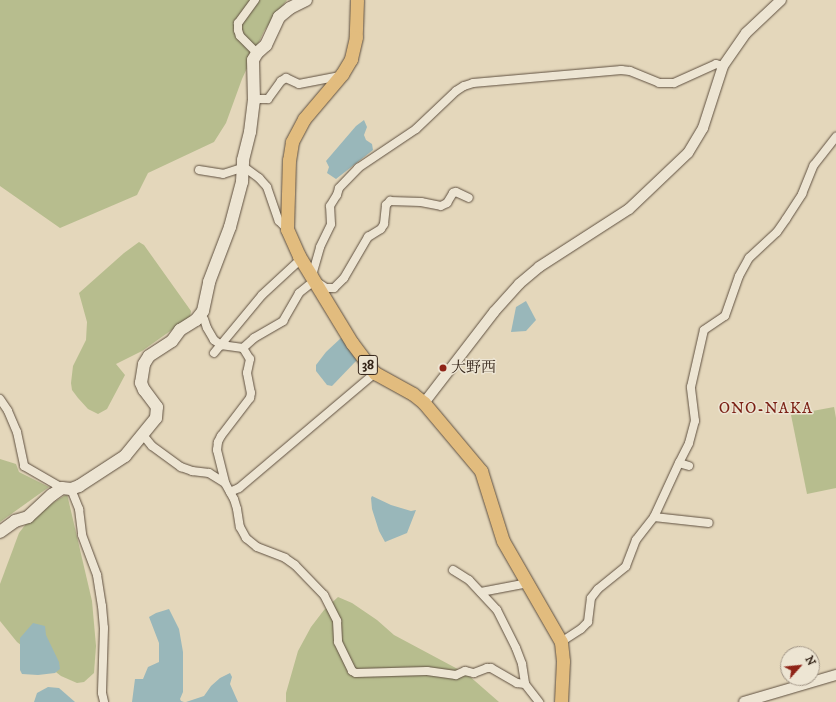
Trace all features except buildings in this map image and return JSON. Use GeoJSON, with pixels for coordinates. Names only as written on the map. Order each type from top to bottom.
{"type":"FeatureCollection","features":[{"type":"Feature","properties":{"kind":"main road"},"geometry":{"type":"LineString","coordinates":[[0,532],[15,521],[28,517],[52,495],[67,488],[79,486],[125,456],[153,423],[157,412],[157,407],[144,390],[141,383],[144,364],[149,356],[172,341],[180,330],[196,320],[203,311],[209,282],[236,207],[244,167],[243,160],[250,132],[254,99],[253,60],[257,53],[266,45],[279,17],[290,8],[306,0]]}},
{"type":"Feature","properties":{"kind":"main road","name":"38"},"geometry":{"type":"LineString","coordinates":[[357,0],[356,37],[351,59],[340,76],[304,119],[292,142],[289,160],[287,229],[301,259],[314,281],[352,343],[374,373],[413,394],[424,403],[481,471],[504,541],[561,642],[563,661],[561,702]]}},
{"type":"Feature","properties":{"kind":"street"},"geometry":{"type":"LineString","coordinates":[[255,0],[238,23],[238,30],[240,36],[257,53]]}},
{"type":"Feature","properties":{"kind":"street"},"geometry":{"type":"LineString","coordinates":[[424,403],[494,312],[519,284],[539,267],[629,209],[688,153],[703,128],[723,66],[746,33],[780,0]]}},
{"type":"Feature","properties":{"kind":"street"},"geometry":{"type":"LineString","coordinates":[[314,281],[314,272],[320,247],[331,224],[330,206],[337,195],[339,188],[358,168],[416,129],[456,91],[464,86],[473,82],[621,70],[630,71],[659,83],[674,83],[716,64],[723,66]]}},
{"type":"Feature","properties":{"kind":"street"},"geometry":{"type":"LineString","coordinates":[[254,99],[268,99],[281,81],[286,78],[299,84],[340,76]]}},
{"type":"Feature","properties":{"kind":"street"},"geometry":{"type":"LineString","coordinates":[[561,642],[581,629],[588,622],[591,598],[598,589],[626,566],[636,540],[654,516],[689,443],[695,421],[691,387],[704,330],[725,316],[739,276],[749,258],[777,232],[802,194],[814,165],[836,137]]}},
{"type":"Feature","properties":{"kind":"street"},"geometry":{"type":"LineString","coordinates":[[199,170],[223,174],[244,167],[259,178],[267,188],[279,221],[287,229]]}},
{"type":"Feature","properties":{"kind":"street"},"geometry":{"type":"LineString","coordinates":[[314,281],[326,288],[334,288],[344,278],[368,237],[381,229],[384,224],[386,205],[390,201],[421,202],[441,206],[447,203],[456,192],[469,198]]}},
{"type":"Feature","properties":{"kind":"street"},"geometry":{"type":"LineString","coordinates":[[214,353],[262,295],[301,259]]}},
{"type":"Feature","properties":{"kind":"street"},"geometry":{"type":"LineString","coordinates":[[243,348],[254,338],[283,321],[299,293],[314,281]]}},
{"type":"Feature","properties":{"kind":"street"},"geometry":{"type":"LineString","coordinates":[[204,319],[214,340],[221,345],[243,348],[250,359],[247,373],[251,393],[250,398],[218,442],[218,450],[225,483],[237,509],[240,527],[246,538],[257,547],[285,558],[295,565],[324,595],[337,620],[338,642],[352,671],[427,671],[456,675],[465,671],[474,673],[491,668],[517,683],[524,684]]}},
{"type":"Feature","properties":{"kind":"street"},"geometry":{"type":"LineString","coordinates":[[230,492],[238,488],[374,373]]}},
{"type":"Feature","properties":{"kind":"street"},"geometry":{"type":"LineString","coordinates":[[0,399],[8,411],[17,432],[24,466],[67,488],[79,509],[82,535],[97,575],[102,606],[104,628],[102,693],[104,702]]}},
{"type":"Feature","properties":{"kind":"street"},"geometry":{"type":"LineString","coordinates":[[143,434],[152,446],[181,467],[192,471],[209,473],[225,483]]}},
{"type":"Feature","properties":{"kind":"street"},"geometry":{"type":"LineString","coordinates":[[133,446],[152,446]]}},
{"type":"Feature","properties":{"kind":"street"},"geometry":{"type":"LineString","coordinates":[[679,463],[689,466]]}},
{"type":"Feature","properties":{"kind":"street"},"geometry":{"type":"LineString","coordinates":[[654,516],[709,523]]}},
{"type":"Feature","properties":{"kind":"street"},"geometry":{"type":"LineString","coordinates":[[453,570],[469,580],[497,610],[516,648],[522,664],[524,684],[538,702]]}},
{"type":"Feature","properties":{"kind":"street"},"geometry":{"type":"LineString","coordinates":[[480,592],[528,583]]}},
{"type":"Feature","properties":{"kind":"street"},"geometry":{"type":"LineString","coordinates":[[744,702],[836,675]]}},
{"type":"Feature","properties":{"kind":"green space"},"geometry":{"type":"Polygon","coordinates":[[[0,0],[287,0],[264,31],[242,79],[226,123],[214,142],[148,173],[137,195],[60,228],[0,186],[0,0]]]}},
{"type":"Feature","properties":{"kind":"green space"},"geometry":{"type":"Polygon","coordinates":[[[139,242],[144,245],[191,311],[190,317],[142,351],[116,364],[125,375],[107,409],[98,414],[88,409],[72,390],[71,383],[73,366],[86,340],[87,322],[79,293],[124,253],[139,242]]]}},
{"type":"Feature","properties":{"kind":"green space"},"geometry":{"type":"Polygon","coordinates":[[[834,407],[836,418],[836,488],[807,494],[791,415],[834,407]]]}},
{"type":"Feature","properties":{"kind":"green space"},"geometry":{"type":"Polygon","coordinates":[[[0,459],[16,464],[19,472],[49,487],[0,522],[0,459]]]}},
{"type":"Feature","properties":{"kind":"green space"},"geometry":{"type":"Polygon","coordinates":[[[67,494],[92,601],[96,646],[94,673],[84,682],[77,683],[61,676],[17,642],[0,621],[0,584],[19,533],[32,516],[67,494]]]}},
{"type":"Feature","properties":{"kind":"green space"},"geometry":{"type":"Polygon","coordinates":[[[338,597],[352,603],[377,620],[394,635],[467,674],[499,702],[286,702],[286,693],[298,651],[311,627],[324,610],[338,597]]]}},
{"type":"Feature","properties":{"kind":"water"},"geometry":{"type":"Polygon","coordinates":[[[364,120],[367,127],[364,135],[366,140],[372,144],[373,150],[336,179],[327,173],[329,167],[326,161],[356,126],[364,120]]]}},
{"type":"Feature","properties":{"kind":"water"},"geometry":{"type":"Polygon","coordinates":[[[526,301],[536,320],[526,331],[511,332],[516,307],[526,301]]]}},
{"type":"Feature","properties":{"kind":"water"},"geometry":{"type":"Polygon","coordinates":[[[342,337],[357,360],[332,386],[327,385],[316,371],[316,365],[326,352],[342,337]]]}},
{"type":"Feature","properties":{"kind":"water"},"geometry":{"type":"Polygon","coordinates":[[[372,496],[391,505],[411,511],[416,510],[407,533],[385,542],[379,531],[372,509],[372,496]]]}},
{"type":"Feature","properties":{"kind":"water"},"geometry":{"type":"Polygon","coordinates":[[[169,609],[179,629],[183,652],[183,692],[180,699],[184,702],[132,702],[135,679],[143,679],[148,667],[159,662],[159,643],[149,617],[169,609]]]}},
{"type":"Feature","properties":{"kind":"water"},"geometry":{"type":"Polygon","coordinates":[[[33,623],[45,626],[46,635],[59,662],[60,669],[55,673],[38,675],[22,674],[20,670],[20,638],[33,623]]]}},
{"type":"Feature","properties":{"kind":"water"},"geometry":{"type":"Polygon","coordinates":[[[230,673],[232,677],[230,684],[238,702],[186,702],[204,696],[211,686],[220,678],[230,673]]]}},
{"type":"Feature","properties":{"kind":"water"},"geometry":{"type":"Polygon","coordinates":[[[48,687],[59,688],[75,702],[34,702],[37,693],[48,687]]]}},
{"type":"Feature","properties":{"kind":"place","name":"大野西"},"geometry":{"type":"Point","coordinates":[443,368]}},
{"type":"Feature","properties":{"kind":"district","name":"ONO-NAKA"},"geometry":{"type":"Point","coordinates":[766,408]}}]}
